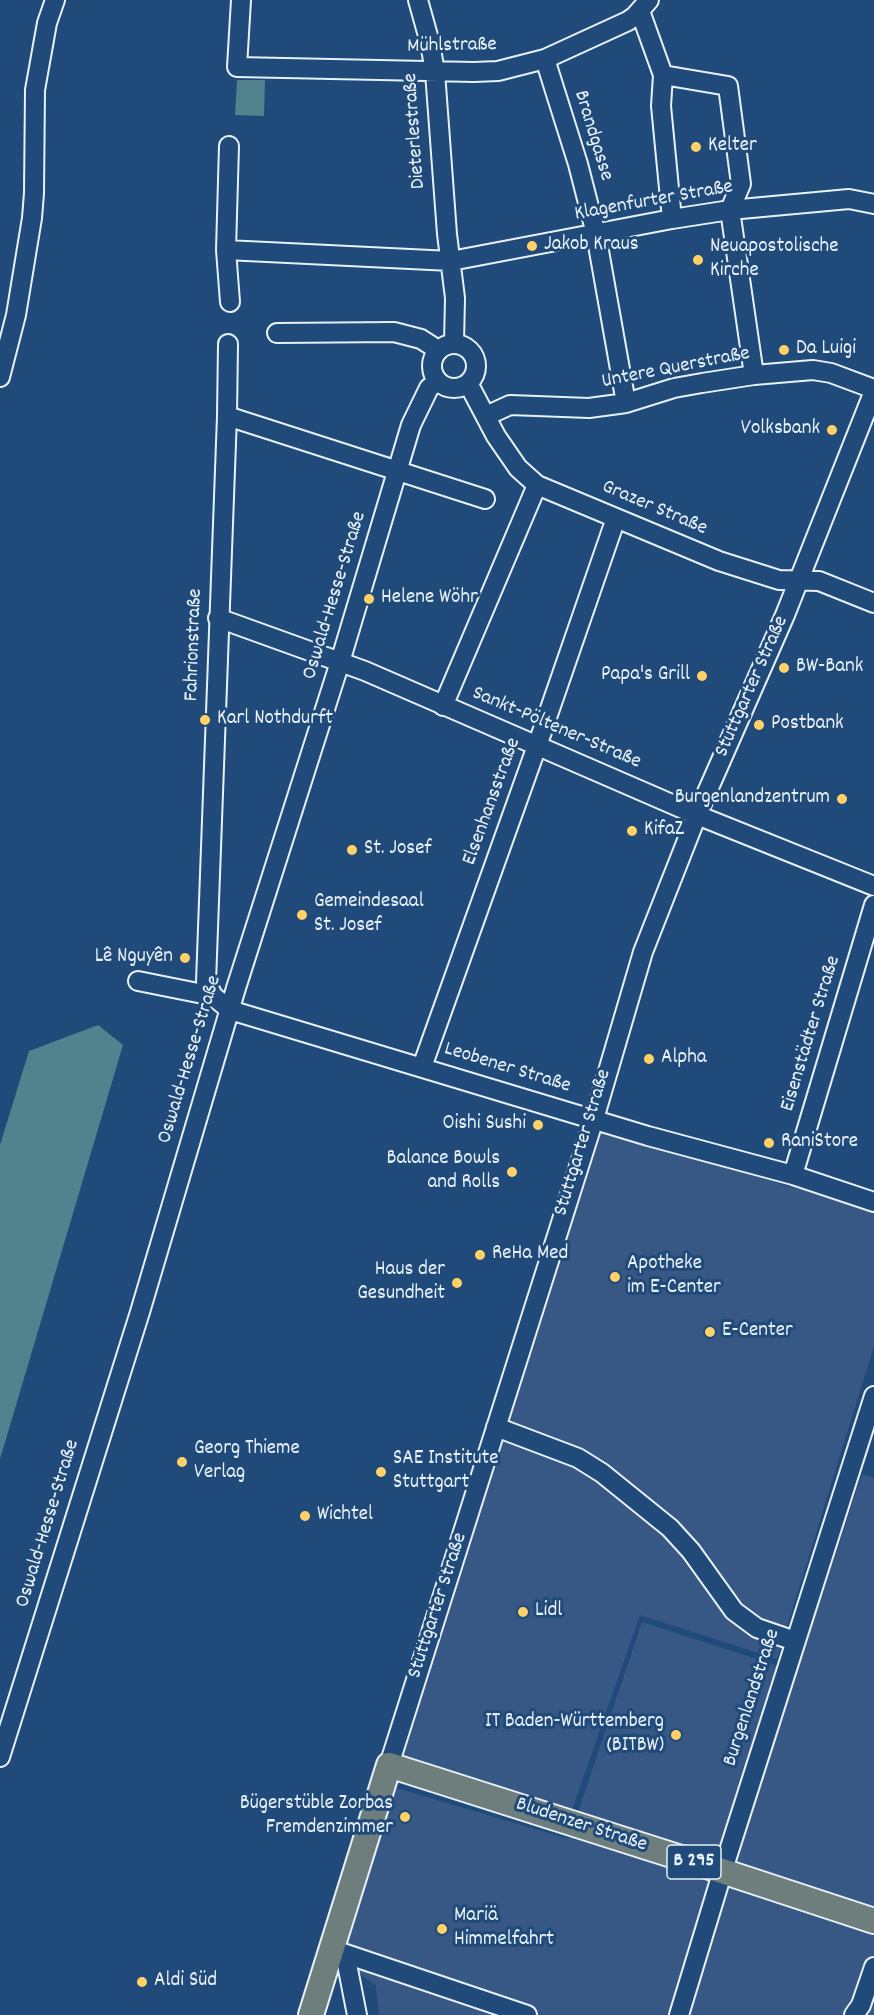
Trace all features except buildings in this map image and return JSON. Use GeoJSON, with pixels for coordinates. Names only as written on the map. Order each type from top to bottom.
{"type":"FeatureCollection","features":[{"type":"Feature","properties":{"kind":"main road","name":"Bludenzer Straße"},"geometry":{"type":"LineString","coordinates":[[389,1765],[874,1921]]}},
{"type":"Feature","properties":{"kind":"main road","name":"Stuttgarter Straße"},"geometry":{"type":"LineString","coordinates":[[311,2015],[338,1952],[389,1765]]}},
{"type":"Feature","properties":{"kind":"street"},"geometry":{"type":"LineString","coordinates":[[0,377],[16,315],[32,218],[35,90],[47,23],[55,0]]}},
{"type":"Feature","properties":{"kind":"street"},"geometry":{"type":"LineString","coordinates":[[47,23],[66,0]]}},
{"type":"Feature","properties":{"kind":"street","name":"Mühlstraße"},"geometry":{"type":"LineString","coordinates":[[241,0],[237,67],[435,72],[498,71],[545,59],[628,21],[645,5]]}},
{"type":"Feature","properties":{"kind":"street","name":"Dieterlestraße"},"geometry":{"type":"LineString","coordinates":[[418,0],[435,72],[441,173],[451,261]]}},
{"type":"Feature","properties":{"kind":"street"},"geometry":{"type":"LineString","coordinates":[[645,5],[663,75],[661,106],[672,219]]}},
{"type":"Feature","properties":{"kind":"street","name":"Brandgasse"},"geometry":{"type":"LineString","coordinates":[[545,59],[578,165],[596,234],[626,403]]}},
{"type":"Feature","properties":{"kind":"street"},"geometry":{"type":"LineString","coordinates":[[663,75],[728,86],[741,184],[730,210],[754,375]]}},
{"type":"Feature","properties":{"kind":"street"},"geometry":{"type":"LineString","coordinates":[[229,146],[226,250],[230,302]]}},
{"type":"Feature","properties":{"kind":"street","name":"Klagenfurter Straße"},"geometry":{"type":"LineString","coordinates":[[226,250],[451,261],[730,210],[849,199],[874,204]]}},
{"type":"Feature","properties":{"kind":"street"},"geometry":{"type":"LineString","coordinates":[[277,333],[394,332],[446,347],[469,348],[474,354],[476,370],[468,383],[456,388],[449,388],[438,381],[432,369],[434,356],[446,347],[455,298],[451,261]]}},
{"type":"Feature","properties":{"kind":"street","name":"Fahrionstraße"},"geometry":{"type":"LineString","coordinates":[[213,996],[206,982],[228,344]]}},
{"type":"Feature","properties":{"kind":"street","name":"Untere Querstraße"},"geometry":{"type":"LineString","coordinates":[[486,416],[510,405],[589,408],[626,403],[675,388],[754,375],[821,370],[874,390]]}},
{"type":"Feature","properties":{"kind":"street","name":"Oswald-Hesse-Straße"},"geometry":{"type":"LineString","coordinates":[[0,1757],[140,1312],[230,1010],[340,662],[411,425],[429,388],[438,381]]}},
{"type":"Feature","properties":{"kind":"street","name":"Grazer Straße"},"geometry":{"type":"LineString","coordinates":[[468,383],[496,435],[518,468],[537,485],[719,561],[779,580],[819,581],[874,603]]}},
{"type":"Feature","properties":{"kind":"street","name":"Stuttgarter Straße"},"geometry":{"type":"LineString","coordinates":[[389,1765],[594,1119],[643,952],[697,815],[785,615],[874,390]]}},
{"type":"Feature","properties":{"kind":"street"},"geometry":{"type":"LineString","coordinates":[[227,416],[485,499]]}},
{"type":"Feature","properties":{"kind":"street"},"geometry":{"type":"LineString","coordinates":[[443,706],[537,485]]}},
{"type":"Feature","properties":{"kind":"street","name":"Elsenhansstraße"},"geometry":{"type":"LineString","coordinates":[[422,1067],[615,518]]}},
{"type":"Feature","properties":{"kind":"street","name":"Sankt-Pöltener-Straße"},"geometry":{"type":"LineString","coordinates":[[218,618],[340,662],[697,815],[874,886]]}},
{"type":"Feature","properties":{"kind":"street","name":"Eisenstädter Straße"},"geometry":{"type":"LineString","coordinates":[[793,1175],[874,906]]}},
{"type":"Feature","properties":{"kind":"street"},"geometry":{"type":"LineString","coordinates":[[138,981],[213,996],[230,1010]]}},
{"type":"Feature","properties":{"kind":"street","name":"Leobener Straße"},"geometry":{"type":"LineString","coordinates":[[230,1010],[594,1119],[793,1175],[874,1202]]}},
{"type":"Feature","properties":{"kind":"street","name":"Burgenlandstraße"},"geometry":{"type":"LineString","coordinates":[[679,2015],[722,1871],[874,1396]]}},
{"type":"Feature","properties":{"kind":"street"},"geometry":{"type":"LineString","coordinates":[[496,1427],[578,1458],[602,1473],[670,1528],[691,1551],[734,1611],[757,1628],[795,1641]]}},
{"type":"Feature","properties":{"kind":"street"},"geometry":{"type":"LineString","coordinates":[[338,1952],[357,2015]]}},
{"type":"Feature","properties":{"kind":"street"},"geometry":{"type":"LineString","coordinates":[[338,1952],[527,2015]]}},
{"type":"Feature","properties":{"kind":"street"},"geometry":{"type":"LineString","coordinates":[[854,2015],[861,2005],[874,1967]]}},
{"type":"Feature","properties":{"kind":"shaded area"},"geometry":{"type":"Polygon","coordinates":[[[583,1124],[874,1212],[874,1346],[777,1659],[640,1615],[570,1816],[383,1762],[583,1124]]]}},
{"type":"Feature","properties":{"kind":"shaded area"},"geometry":{"type":"Polygon","coordinates":[[[862,1474],[874,1478],[874,2015],[379,2015],[376,1986],[326,1947],[379,1783],[569,1839],[642,1622],[797,1672],[862,1474]]]}},
{"type":"Feature","properties":{"kind":"green space"},"geometry":{"type":"Polygon","coordinates":[[[237,80],[265,80],[264,116],[235,115],[237,80]]]}},
{"type":"Feature","properties":{"kind":"green space"},"geometry":{"type":"Polygon","coordinates":[[[98,1025],[123,1045],[0,1459],[0,1145],[29,1051],[98,1025]]]}},
{"type":"Feature","properties":{"kind":"place","name":"Kelter"},"geometry":{"type":"Point","coordinates":[696,147]}},
{"type":"Feature","properties":{"kind":"place","name":"Jakob Kraus"},"geometry":{"type":"Point","coordinates":[532,246]}},
{"type":"Feature","properties":{"kind":"place","name":"Neuapostolische Kirche"},"geometry":{"type":"Point","coordinates":[698,260]}},
{"type":"Feature","properties":{"kind":"place","name":"Da Luigi"},"geometry":{"type":"Point","coordinates":[784,350]}},
{"type":"Feature","properties":{"kind":"place","name":"Volksbank"},"geometry":{"type":"Point","coordinates":[832,430]}},
{"type":"Feature","properties":{"kind":"place","name":"Helene Wöhr"},"geometry":{"type":"Point","coordinates":[369,599]}},
{"type":"Feature","properties":{"kind":"place","name":"BW-Bank"},"geometry":{"type":"Point","coordinates":[784,668]}},
{"type":"Feature","properties":{"kind":"place","name":"Papa's Grill"},"geometry":{"type":"Point","coordinates":[702,676]}},
{"type":"Feature","properties":{"kind":"place","name":"Karl Nothdurft"},"geometry":{"type":"Point","coordinates":[205,720]}},
{"type":"Feature","properties":{"kind":"place","name":"Postbank"},"geometry":{"type":"Point","coordinates":[759,725]}},
{"type":"Feature","properties":{"kind":"place","name":"Burgenlandzentrum"},"geometry":{"type":"Point","coordinates":[842,799]}},
{"type":"Feature","properties":{"kind":"place","name":"KifaZ"},"geometry":{"type":"Point","coordinates":[632,831]}},
{"type":"Feature","properties":{"kind":"place","name":"St. Josef"},"geometry":{"type":"Point","coordinates":[352,850]}},
{"type":"Feature","properties":{"kind":"place","name":"Gemeindesaal St. Josef"},"geometry":{"type":"Point","coordinates":[302,915]}},
{"type":"Feature","properties":{"kind":"place","name":"Lê Nguyên"},"geometry":{"type":"Point","coordinates":[185,958]}},
{"type":"Feature","properties":{"kind":"place","name":"Alpha"},"geometry":{"type":"Point","coordinates":[649,1059]}},
{"type":"Feature","properties":{"kind":"place","name":"Oishi Sushi"},"geometry":{"type":"Point","coordinates":[538,1125]}},
{"type":"Feature","properties":{"kind":"place","name":"RaniStore"},"geometry":{"type":"Point","coordinates":[769,1143]}},
{"type":"Feature","properties":{"kind":"place","name":"Balance Bowls and Rolls"},"geometry":{"type":"Point","coordinates":[512,1172]}},
{"type":"Feature","properties":{"kind":"place","name":"ReHa Med"},"geometry":{"type":"Point","coordinates":[480,1255]}},
{"type":"Feature","properties":{"kind":"place","name":"Apotheke im E-Center"},"geometry":{"type":"Point","coordinates":[615,1277]}},
{"type":"Feature","properties":{"kind":"place","name":"Haus der Gesundheit"},"geometry":{"type":"Point","coordinates":[457,1283]}},
{"type":"Feature","properties":{"kind":"place","name":"E-Center"},"geometry":{"type":"Point","coordinates":[710,1332]}},
{"type":"Feature","properties":{"kind":"place","name":"Georg Thieme Verlag"},"geometry":{"type":"Point","coordinates":[182,1462]}},
{"type":"Feature","properties":{"kind":"place","name":"SAE Institute Stuttgart"},"geometry":{"type":"Point","coordinates":[381,1472]}},
{"type":"Feature","properties":{"kind":"place","name":"Wichtel"},"geometry":{"type":"Point","coordinates":[305,1516]}},
{"type":"Feature","properties":{"kind":"place","name":"Lidl"},"geometry":{"type":"Point","coordinates":[523,1612]}},
{"type":"Feature","properties":{"kind":"place","name":"IT Baden-Württemberg (BITBW)"},"geometry":{"type":"Point","coordinates":[676,1735]}},
{"type":"Feature","properties":{"kind":"place","name":"Bügerstüble Zorbas Fremdenzimmer"},"geometry":{"type":"Point","coordinates":[405,1817]}},
{"type":"Feature","properties":{"kind":"place","name":"Mariä Himmelfahrt"},"geometry":{"type":"Point","coordinates":[442,1929]}},
{"type":"Feature","properties":{"kind":"place","name":"Aldi Süd"},"geometry":{"type":"Point","coordinates":[142,1982]}}]}
